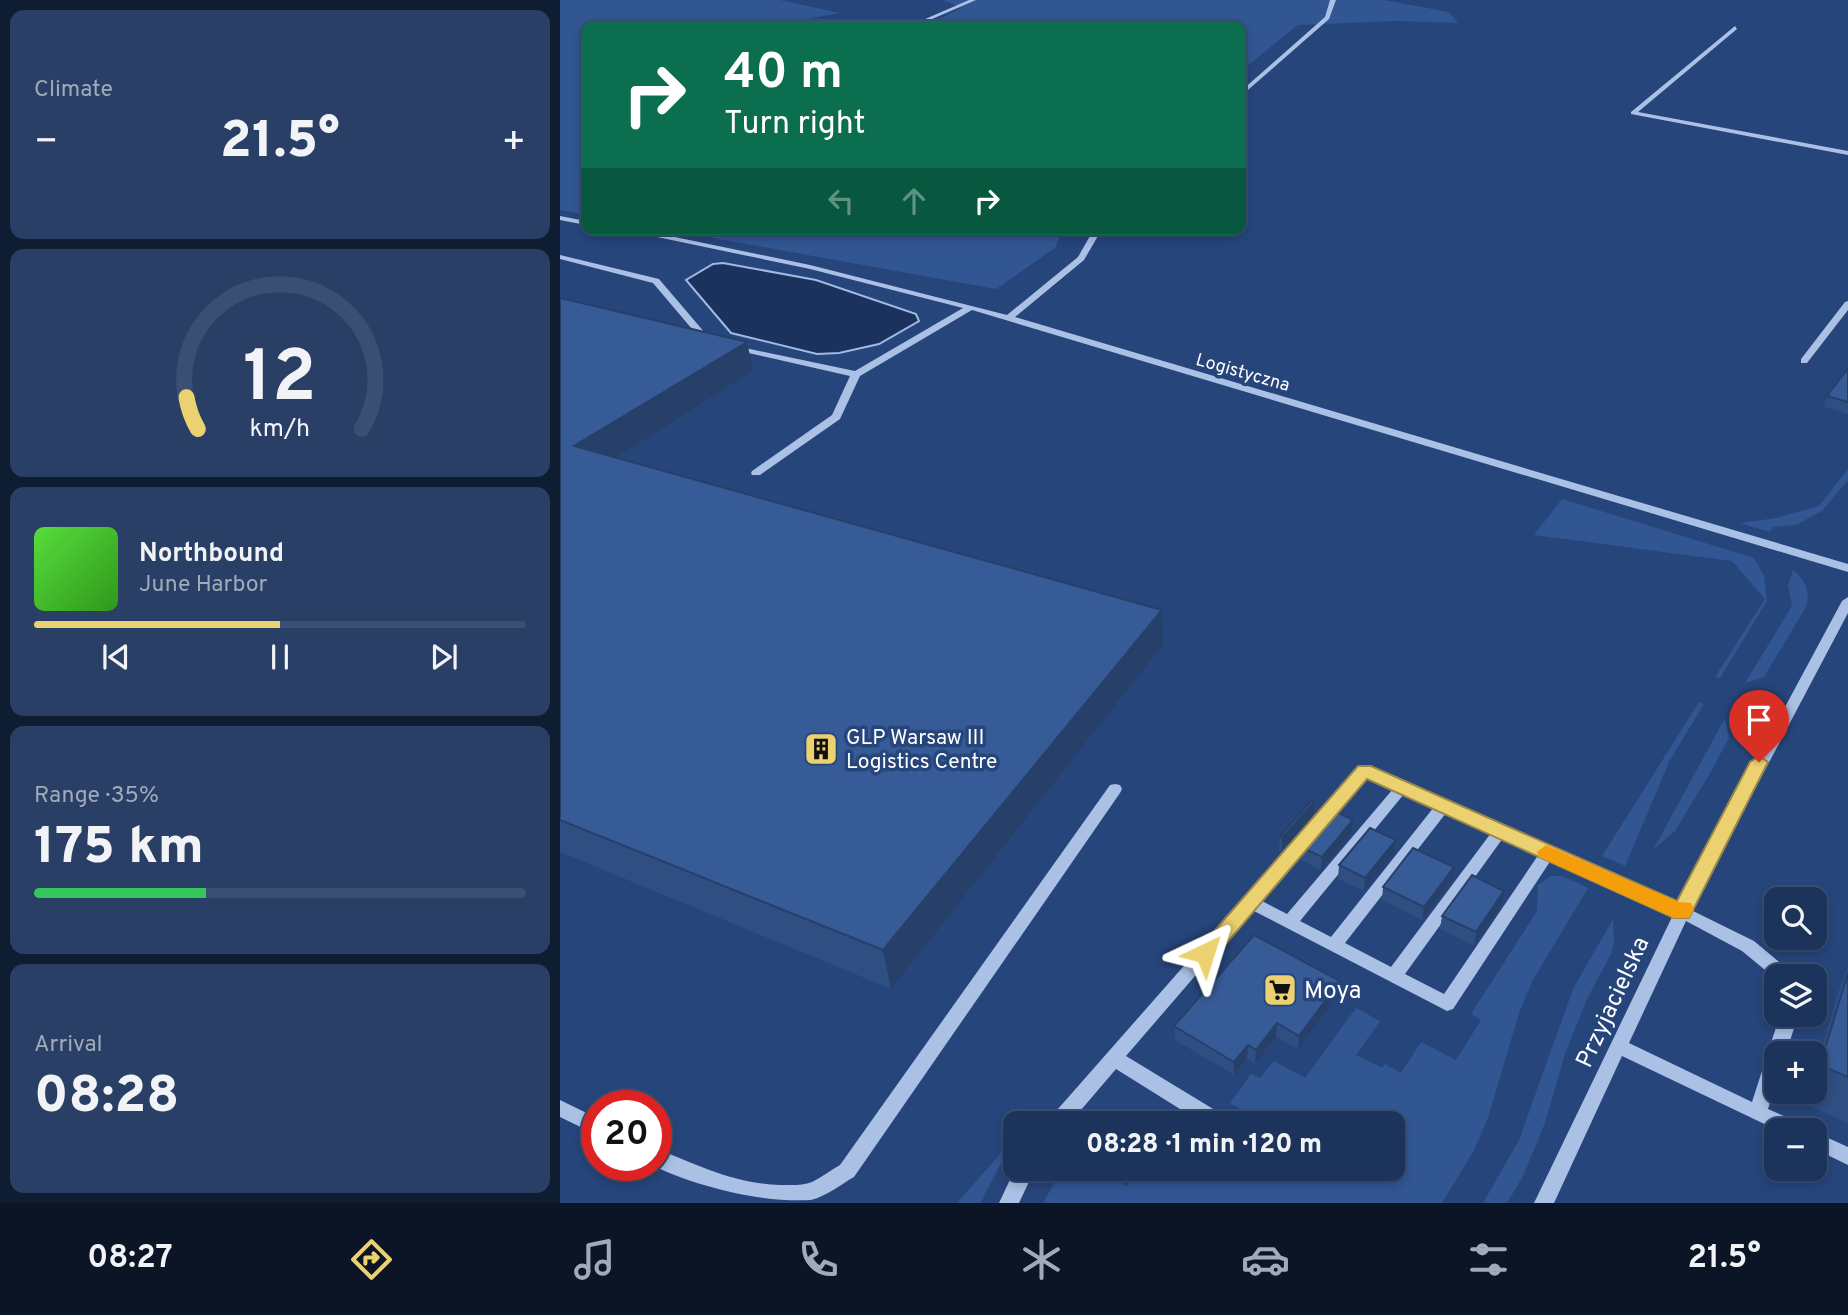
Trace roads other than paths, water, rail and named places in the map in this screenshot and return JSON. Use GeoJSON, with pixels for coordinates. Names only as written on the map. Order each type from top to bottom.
{"type":"FeatureCollection","features":[{"type":"Feature","properties":{"kind":"street"},"geometry":{"type":"LineString","coordinates":[[924,21],[973,0]]}},
{"type":"Feature","properties":{"kind":"street"},"geometry":{"type":"LineString","coordinates":[[1246,90],[1327,18],[1333,0]]}},
{"type":"Feature","properties":{"kind":"street"},"geometry":{"type":"LineString","coordinates":[[1735,28],[1633,113],[1848,153]]}},
{"type":"Feature","properties":{"kind":"street"},"geometry":{"type":"LineString","coordinates":[[560,218],[581,222]]}},
{"type":"Feature","properties":{"kind":"street","name":"Logistyczna"},"geometry":{"type":"LineString","coordinates":[[653,235],[784,261],[971,307],[1848,568]]}},
{"type":"Feature","properties":{"kind":"street"},"geometry":{"type":"LineString","coordinates":[[1007,319],[1081,258],[1094,235]]}},
{"type":"Feature","properties":{"kind":"street"},"geometry":{"type":"LineString","coordinates":[[560,257],[656,281],[702,339],[714,342]]}},
{"type":"Feature","properties":{"kind":"street"},"geometry":{"type":"LineString","coordinates":[[1804,361],[1848,304]]}},
{"type":"Feature","properties":{"kind":"street"},"geometry":{"type":"LineString","coordinates":[[726,345],[856,374]]}},
{"type":"Feature","properties":{"kind":"street","name":"Przyjacielska"},"geometry":{"type":"LineString","coordinates":[[1545,1203],[1682,912],[1848,601]]}},
{"type":"Feature","properties":{"kind":"street"},"geometry":{"type":"LineString","coordinates":[[1068,1111],[1364,771],[1682,912]]}},
{"type":"Feature","properties":{"kind":"street"},"geometry":{"type":"LineString","coordinates":[[672,1163],[718,1182],[758,1191],[810,1192],[847,1171],[1115,789]]}},
{"type":"Feature","properties":{"kind":"street"},"geometry":{"type":"LineString","coordinates":[[1334,945],[1443,806]]}},
{"type":"Feature","properties":{"kind":"street"},"geometry":{"type":"LineString","coordinates":[[1394,976],[1500,831]]}},
{"type":"Feature","properties":{"kind":"street"},"geometry":{"type":"LineString","coordinates":[[1250,902],[1447,1004],[1548,853]]}},
{"type":"Feature","properties":{"kind":"street"},"geometry":{"type":"LineString","coordinates":[[1114,1058],[1200,1111]]}},
{"type":"Feature","properties":{"kind":"street"},"geometry":{"type":"LineString","coordinates":[[1764,1094],[1758,1113],[1769,1118]]}},
{"type":"Feature","properties":{"kind":"street"},"geometry":{"type":"LineString","coordinates":[[560,1108],[581,1119]]}},
{"type":"Feature","properties":{"kind":"street"},"geometry":{"type":"LineString","coordinates":[[1827,1146],[1848,1156]]}},
{"type":"Feature","properties":{"kind":"street"},"geometry":{"type":"LineString","coordinates":[[1009,1203],[1019,1181]]}},
{"type":"Feature","properties":{"kind":"lane"},"geometry":{"type":"LineString","coordinates":[[756,473],[836,417],[856,374],[971,307]]}},
{"type":"Feature","properties":{"kind":"lane"},"geometry":{"type":"LineString","coordinates":[[1290,922],[1402,787]]}},
{"type":"Feature","properties":{"kind":"lane"},"geometry":{"type":"LineString","coordinates":[[1682,912],[1748,946],[1770,964]]}},
{"type":"Feature","properties":{"kind":"lane"},"geometry":{"type":"LineString","coordinates":[[1618,1046],[1758,1113]]}},
{"type":"Feature","properties":{"kind":"place","name":"GLP Warsaw III Logistics Centre"},"geometry":{"type":"Point","coordinates":[821,749]}},
{"type":"Feature","properties":{"kind":"place","name":"Moya"},"geometry":{"type":"Point","coordinates":[1280,990]}}]}
